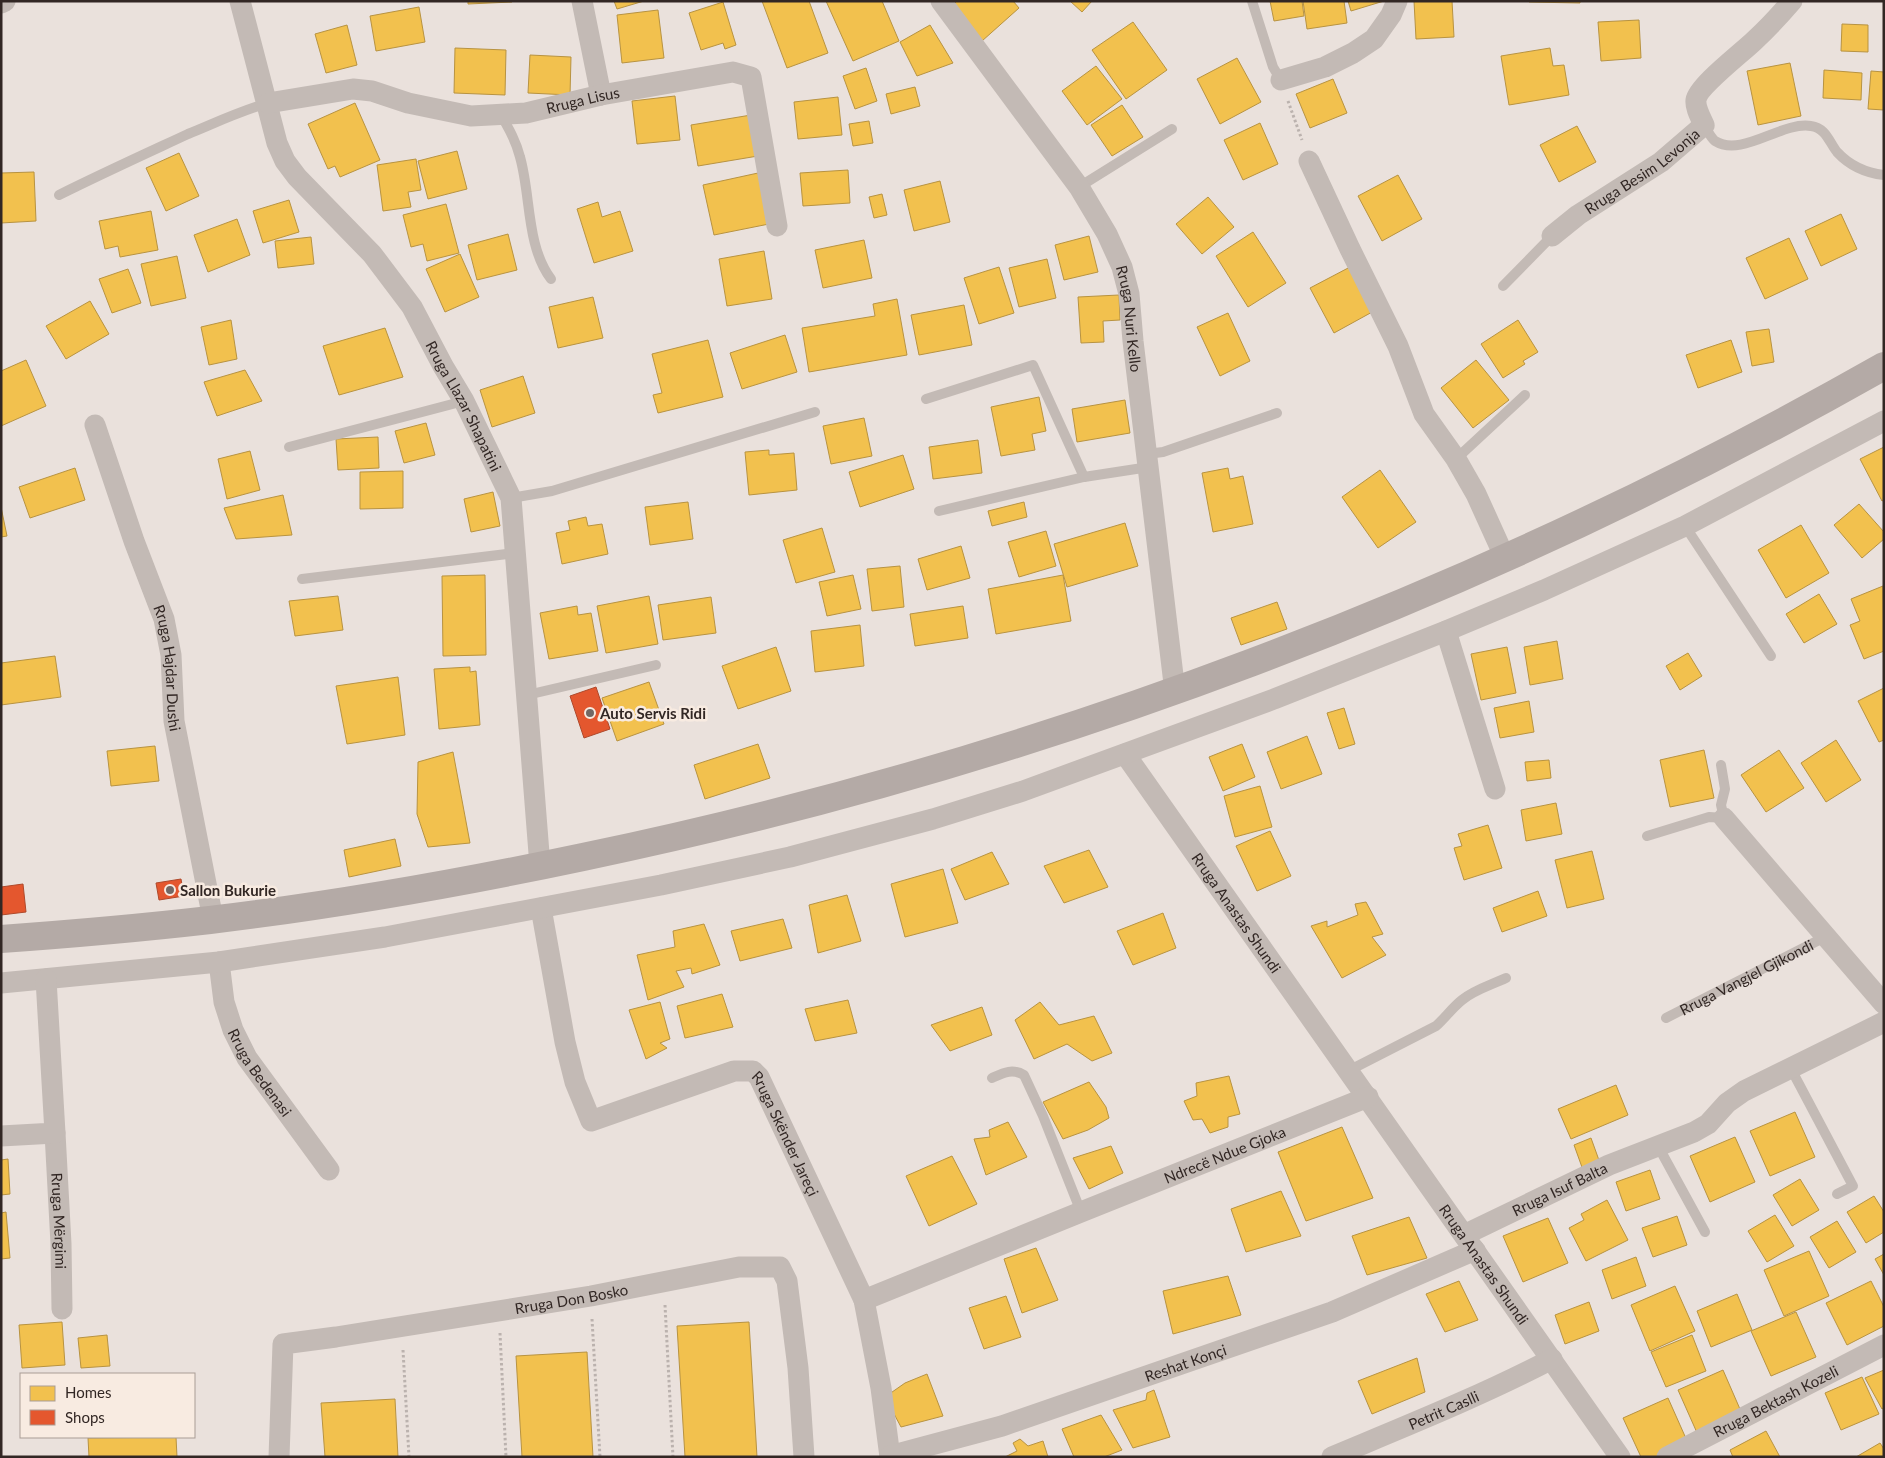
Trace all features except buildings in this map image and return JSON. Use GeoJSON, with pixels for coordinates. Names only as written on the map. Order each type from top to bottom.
{"type":"FeatureCollection","features":[{"type":"Feature","properties":{"kind":"street"},"geometry":{"type":"LineString","coordinates":[[1,4],[5,1]]}},
{"type":"Feature","properties":{"kind":"street","name":"Rruga Llazar Shapatini"},"geometry":{"type":"LineString","coordinates":[[240,1],[277,143],[285,161],[297,177],[366,246],[412,307],[442,366],[464,401],[511,498],[540,866]]}},
{"type":"Feature","properties":{"kind":"street"},"geometry":{"type":"LineString","coordinates":[[582,1],[601,95]]}},
{"type":"Feature","properties":{"kind":"street","name":"Rruga Nuri Kello"},"geometry":{"type":"LineString","coordinates":[[941,1],[1079,187],[1106,234],[1122,267],[1129,294],[1175,692]]}},
{"type":"Feature","properties":{"kind":"street"},"geometry":{"type":"LineString","coordinates":[[1280,80],[1325,67],[1353,53],[1374,39],[1392,15],[1397,1]]}},
{"type":"Feature","properties":{"kind":"street","name":"Rruga Besim Levonja"},"geometry":{"type":"LineString","coordinates":[[1552,236],[1578,215],[1660,162],[1704,125],[1698,112],[1696,100],[1700,92],[1711,79],[1779,17],[1792,1]]}},
{"type":"Feature","properties":{"kind":"street","name":"Rruga Lisus"},"geometry":{"type":"LineString","coordinates":[[268,103],[354,89],[372,91],[408,103],[471,116],[526,114],[601,95],[733,72],[751,77],[777,226]]}},
{"type":"Feature","properties":{"kind":"street"},"geometry":{"type":"LineString","coordinates":[[1309,162],[1398,346],[1424,414],[1456,459],[1476,494],[1505,558]]}},
{"type":"Feature","properties":{"kind":"street"},"geometry":{"type":"LineString","coordinates":[[1,939],[93,932],[213,919],[396,893],[659,842],[824,800],[973,758],[1175,692],[1425,593],[1505,558],[1662,484],[1749,440],[1884,366]]}},
{"type":"Feature","properties":{"kind":"street"},"geometry":{"type":"LineString","coordinates":[[1,983],[219,962],[385,937],[661,885],[790,857],[933,819],[1023,791],[1125,754],[1446,631],[1544,590],[1685,526],[1884,421]]}},
{"type":"Feature","properties":{"kind":"street","name":"Rruga Hajdar Dushi"},"geometry":{"type":"LineString","coordinates":[[94,425],[134,541],[164,619],[171,655],[174,721],[213,919]]}},
{"type":"Feature","properties":{"kind":"street"},"geometry":{"type":"LineString","coordinates":[[1446,631],[1495,789]]}},
{"type":"Feature","properties":{"kind":"street","name":"Rruga Anastas Shundi"},"geometry":{"type":"LineString","coordinates":[[1125,754],[1620,1457]]}},
{"type":"Feature","properties":{"kind":"street","name":"Rruga Vangjel Gjikondi"},"geometry":{"type":"LineString","coordinates":[[1724,818],[1884,1004]]}},
{"type":"Feature","properties":{"kind":"street","name":"Rruga Skënder Jareçi"},"geometry":{"type":"LineString","coordinates":[[541,908],[565,1042],[575,1082],[590,1121],[734,1071],[752,1071],[759,1077],[864,1300],[881,1388],[890,1456]]}},
{"type":"Feature","properties":{"kind":"street","name":"Rruga Bedenasi"},"geometry":{"type":"LineString","coordinates":[[219,962],[224,1002],[233,1030],[247,1058],[329,1170]]}},
{"type":"Feature","properties":{"kind":"street","name":"Rruga Mërgimi"},"geometry":{"type":"LineString","coordinates":[[46,980],[61,1244],[62,1309]]}},
{"type":"Feature","properties":{"kind":"street","name":"Rruga Isuf Balta"},"geometry":{"type":"LineString","coordinates":[[1469,1242],[1583,1177],[1694,1132],[1708,1124],[1733,1099],[1790,1067],[1884,1022]]}},
{"type":"Feature","properties":{"kind":"street","name":"Ndrecë Ndue Gjoka"},"geometry":{"type":"LineString","coordinates":[[864,1300],[1368,1097]]}},
{"type":"Feature","properties":{"kind":"street"},"geometry":{"type":"LineString","coordinates":[[1,1136],[55,1133]]}},
{"type":"Feature","properties":{"kind":"street","name":"Reshat Konçi"},"geometry":{"type":"LineString","coordinates":[[890,1456],[1002,1426],[1332,1312],[1469,1242]]}},
{"type":"Feature","properties":{"kind":"street","name":"Rruga Don Bosko"},"geometry":{"type":"LineString","coordinates":[[279,1457],[283,1344],[591,1296],[739,1267],[780,1267],[787,1282],[798,1368],[804,1457]]}},
{"type":"Feature","properties":{"kind":"street","name":"Rruga Bektash Kozeli"},"geometry":{"type":"LineString","coordinates":[[1667,1457],[1884,1345]]}},
{"type":"Feature","properties":{"kind":"street","name":"Petrit Caslli"},"geometry":{"type":"LineString","coordinates":[[1332,1457],[1408,1426],[1552,1359]]}},
{"type":"Feature","properties":{"kind":"lane"},"geometry":{"type":"LineString","coordinates":[[1252,1],[1273,67],[1280,80]]}},
{"type":"Feature","properties":{"kind":"lane"},"geometry":{"type":"LineString","coordinates":[[59,195],[126,162],[246,109],[268,103]]}},
{"type":"Feature","properties":{"kind":"lane"},"geometry":{"type":"LineString","coordinates":[[501,115],[514,137],[521,158],[535,245],[544,270],[551,279]]}},
{"type":"Feature","properties":{"kind":"lane"},"geometry":{"type":"LineString","coordinates":[[1704,125],[1714,140],[1728,146],[1796,127],[1811,126],[1824,131],[1837,152],[1856,168],[1884,175]]}},
{"type":"Feature","properties":{"kind":"lane"},"geometry":{"type":"LineString","coordinates":[[1079,187],[1172,129]]}},
{"type":"Feature","properties":{"kind":"lane","name":"Rruga Besim Levonja"},"geometry":{"type":"LineString","coordinates":[[1503,286],[1552,236]]}},
{"type":"Feature","properties":{"kind":"lane"},"geometry":{"type":"LineString","coordinates":[[926,399],[1033,365],[1084,477]]}},
{"type":"Feature","properties":{"kind":"lane"},"geometry":{"type":"LineString","coordinates":[[1456,459],[1525,395]]}},
{"type":"Feature","properties":{"kind":"lane"},"geometry":{"type":"LineString","coordinates":[[289,447],[464,401]]}},
{"type":"Feature","properties":{"kind":"lane"},"geometry":{"type":"LineString","coordinates":[[511,498],[552,491],[815,412]]}},
{"type":"Feature","properties":{"kind":"lane"},"geometry":{"type":"LineString","coordinates":[[939,511],[1148,460],[1163,452],[1277,413]]}},
{"type":"Feature","properties":{"kind":"lane"},"geometry":{"type":"LineString","coordinates":[[1685,526],[1771,656]]}},
{"type":"Feature","properties":{"kind":"lane"},"geometry":{"type":"LineString","coordinates":[[302,579],[515,553]]}},
{"type":"Feature","properties":{"kind":"lane"},"geometry":{"type":"LineString","coordinates":[[527,695],[656,665]]}},
{"type":"Feature","properties":{"kind":"lane"},"geometry":{"type":"LineString","coordinates":[[1647,836],[1709,817],[1724,818],[1721,804],[1725,789],[1721,764]]}},
{"type":"Feature","properties":{"kind":"lane","name":"Rruga Vangjel Gjikondi"},"geometry":{"type":"LineString","coordinates":[[1666,1018],[1825,937]]}},
{"type":"Feature","properties":{"kind":"lane"},"geometry":{"type":"LineString","coordinates":[[1348,1071],[1436,1026],[1446,1018],[1460,1001],[1506,978]]}},
{"type":"Feature","properties":{"kind":"lane"},"geometry":{"type":"LineString","coordinates":[[1790,1067],[1853,1186],[1837,1194]]}},
{"type":"Feature","properties":{"kind":"lane"},"geometry":{"type":"LineString","coordinates":[[992,1078],[1012,1071],[1024,1075],[1044,1116],[1080,1212]]}},
{"type":"Feature","properties":{"kind":"lane"},"geometry":{"type":"LineString","coordinates":[[1658,1146],[1705,1232]]}},
{"type":"Feature","properties":{"kind":"path"},"geometry":{"type":"LineString","coordinates":[[1280,80],[1309,162]]}},
{"type":"Feature","properties":{"kind":"path"},"geometry":{"type":"LineString","coordinates":[[664,1282],[673,1457]]}},
{"type":"Feature","properties":{"kind":"path"},"geometry":{"type":"LineString","coordinates":[[591,1296],[600,1457]]}},
{"type":"Feature","properties":{"kind":"path"},"geometry":{"type":"LineString","coordinates":[[499,1310],[506,1457]]}},
{"type":"Feature","properties":{"kind":"path"},"geometry":{"type":"LineString","coordinates":[[401,1326],[409,1457]]}},
{"type":"Feature","properties":{"kind":"place","name":"Auto Servis Ridi"},"geometry":{"type":"Point","coordinates":[590,713]}},
{"type":"Feature","properties":{"kind":"place","name":"Sallon Bukurie"},"geometry":{"type":"Point","coordinates":[170,890]}}]}
